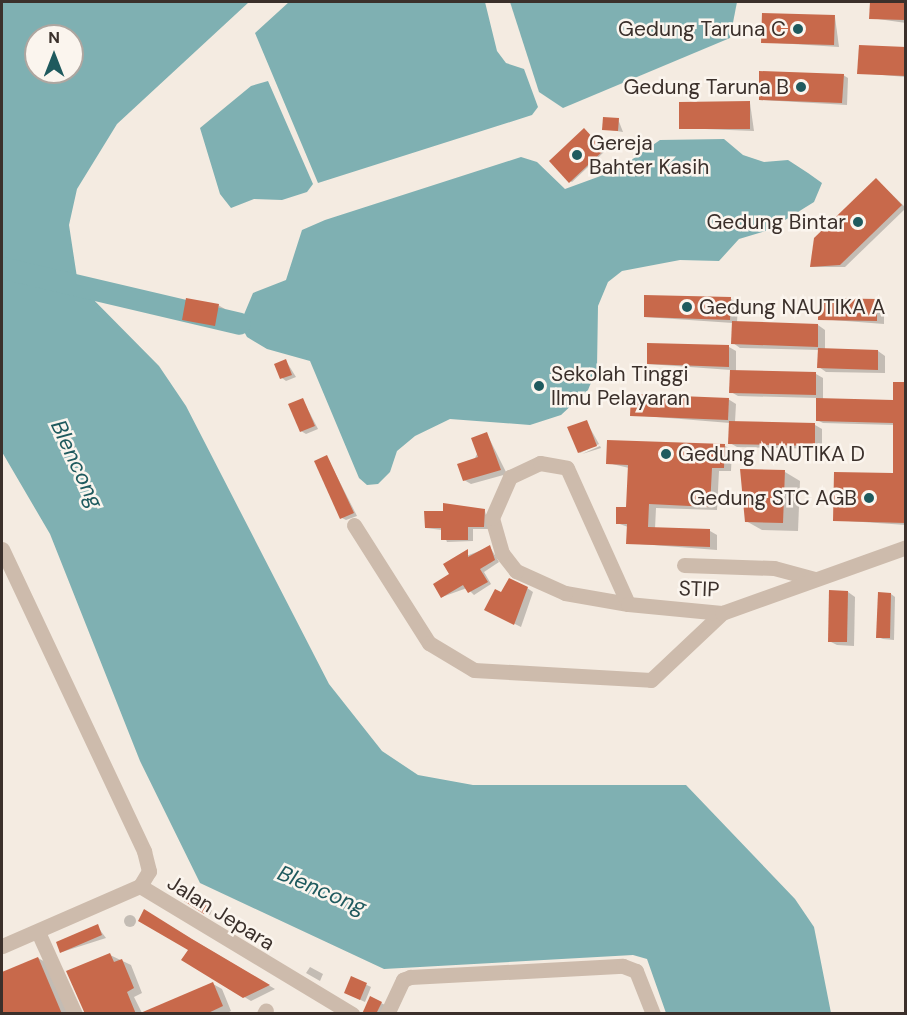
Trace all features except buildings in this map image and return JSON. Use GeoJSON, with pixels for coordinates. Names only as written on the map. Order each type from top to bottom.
{"type":"FeatureCollection","features":[{"type":"Feature","properties":{"kind":"lane","name":"STIP"},"geometry":{"type":"LineString","coordinates":[[628,604],[567,468],[540,463],[510,477],[494,506],[494,535],[516,571],[539,583],[628,604],[722,613],[906,547]]}},
{"type":"Feature","properties":{"kind":"lane"},"geometry":{"type":"LineString","coordinates":[[354,525],[429,643],[474,670],[651,680],[722,613]]}},
{"type":"Feature","properties":{"kind":"lane"},"geometry":{"type":"LineString","coordinates":[[2,549],[144,850],[149,871],[140,886]]}},
{"type":"Feature","properties":{"kind":"lane"},"geometry":{"type":"LineString","coordinates":[[684,565],[774,568],[815,579]]}},
{"type":"Feature","properties":{"kind":"lane","name":"Jalan Jepara"},"geometry":{"type":"LineString","coordinates":[[2,946],[140,886],[352,1014]]}},
{"type":"Feature","properties":{"kind":"lane"},"geometry":{"type":"LineString","coordinates":[[38,932],[75,1014]]}},
{"type":"Feature","properties":{"kind":"lane"},"geometry":{"type":"LineString","coordinates":[[387,1014],[403,980],[410,977],[623,966],[636,971],[653,1014]]}},
{"type":"Feature","properties":{"kind":"water","name":"Blencong"},"geometry":{"type":"Polygon","coordinates":[[[2,2],[249,2],[117,124],[77,189],[69,225],[78,284],[159,366],[186,406],[329,684],[382,751],[418,775],[473,785],[686,785],[795,899],[814,927],[831,1013],[666,1013],[647,959],[633,955],[384,969],[200,883],[140,761],[50,534],[2,452],[2,2]]]}},
{"type":"Feature","properties":{"kind":"water"},"geometry":{"type":"Polygon","coordinates":[[[289,2],[485,2],[497,51],[506,63],[524,69],[538,107],[532,115],[318,183],[255,33],[289,2]]]}},
{"type":"Feature","properties":{"kind":"water"},"geometry":{"type":"Polygon","coordinates":[[[510,2],[737,2],[730,38],[563,108],[539,92],[510,2]]]}},
{"type":"Feature","properties":{"kind":"water"},"geometry":{"type":"Polygon","coordinates":[[[268,81],[313,184],[307,192],[282,200],[254,199],[231,208],[220,194],[200,128],[251,86],[268,81]]]}},
{"type":"Feature","properties":{"kind":"water"},"geometry":{"type":"Polygon","coordinates":[[[724,139],[743,155],[764,162],[788,160],[808,173],[822,183],[814,202],[769,230],[739,239],[719,261],[680,260],[622,271],[608,282],[598,306],[597,368],[588,390],[561,415],[530,425],[450,419],[415,436],[397,451],[390,472],[378,484],[367,485],[359,478],[310,361],[267,349],[247,337],[240,324],[253,293],[286,280],[302,230],[325,220],[521,157],[537,162],[565,189],[617,170],[660,140],[724,139]]]}},
{"type":"Feature","properties":{"kind":"waterway"},"geometry":{"type":"LineString","coordinates":[[2,268],[240,324]]}},
{"type":"Feature","properties":{"kind":"place","name":"Gedung Taruna C"},"geometry":{"type":"Point","coordinates":[798,29]}},
{"type":"Feature","properties":{"kind":"place","name":"Gedung Taruna B"},"geometry":{"type":"Point","coordinates":[801,87]}},
{"type":"Feature","properties":{"kind":"place","name":"Gereja Bahter Kasih"},"geometry":{"type":"Point","coordinates":[577,155]}},
{"type":"Feature","properties":{"kind":"place","name":"Gedung Bintar"},"geometry":{"type":"Point","coordinates":[858,222]}},
{"type":"Feature","properties":{"kind":"place","name":"Gedung NAUTIKA A"},"geometry":{"type":"Point","coordinates":[687,307]}},
{"type":"Feature","properties":{"kind":"place","name":"Sekolah Tinggi Ilmu Pelayaran"},"geometry":{"type":"Point","coordinates":[539,386]}},
{"type":"Feature","properties":{"kind":"place","name":"Gedung NAUTIKA D"},"geometry":{"type":"Point","coordinates":[666,454]}},
{"type":"Feature","properties":{"kind":"place","name":"Gedung STC AGB"},"geometry":{"type":"Point","coordinates":[869,498]}}]}
